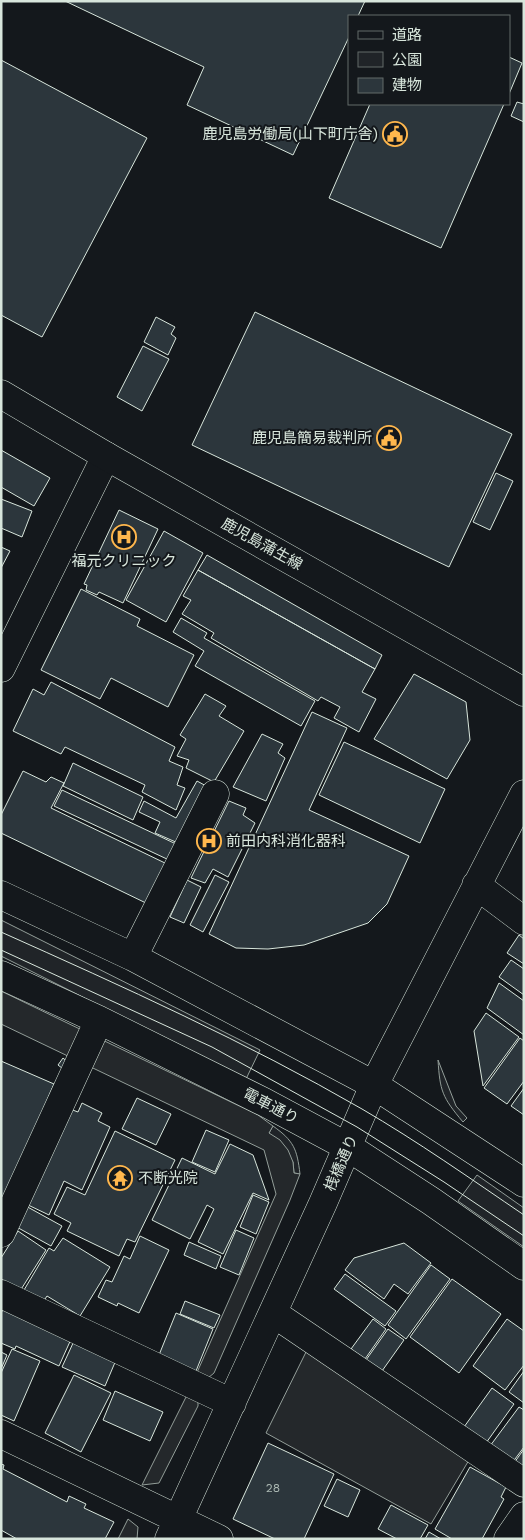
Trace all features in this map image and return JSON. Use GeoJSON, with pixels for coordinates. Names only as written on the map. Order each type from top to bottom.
{"type":"FeatureCollection","features":[{"type":"Feature","properties":{"kind":"street","name":"鹿児島蒲生線"},"geometry":{"type":"LineString","coordinates":[[1,394],[106,456],[524,692]]}},
{"type":"Feature","properties":{"kind":"street"},"geometry":{"type":"LineString","coordinates":[[1,668],[106,456]]}},
{"type":"Feature","properties":{"kind":"street"},"geometry":{"type":"LineString","coordinates":[[134,957],[215,794]]}},
{"type":"Feature","properties":{"kind":"street","name":"桟橋通り"},"geometry":{"type":"LineString","coordinates":[[174,1529],[348,1147],[374,1085],[524,794]]}},
{"type":"Feature","properties":{"kind":"street"},"geometry":{"type":"LineString","coordinates":[[476,885],[524,921]]}},
{"type":"Feature","properties":{"kind":"street"},"geometry":{"type":"LineString","coordinates":[[1,894],[134,957],[374,1085],[524,1183]]}},
{"type":"Feature","properties":{"kind":"street","name":"電車通り"},"geometry":{"type":"LineString","coordinates":[[1,975],[99,1020],[264,1102],[348,1147],[431,1200],[524,1266]]}},
{"type":"Feature","properties":{"kind":"street"},"geometry":{"type":"LineString","coordinates":[[1,1233],[99,1020]]}},
{"type":"Feature","properties":{"kind":"street"},"geometry":{"type":"LineString","coordinates":[[1,1294],[232,1403]]}},
{"type":"Feature","properties":{"kind":"street"},"geometry":{"type":"LineString","coordinates":[[273,1313],[524,1483]]}},
{"type":"Feature","properties":{"kind":"street"},"geometry":{"type":"LineString","coordinates":[[1,1434],[174,1529],[219,1539]]}},
{"type":"Feature","properties":{"kind":"street"},"geometry":{"type":"LineString","coordinates":[[508,1539],[524,1516]]}},
{"type":"Feature","properties":{"kind":"green space"},"geometry":{"type":"Polygon","coordinates":[[[1,920],[260,1050],[246,1079],[1,956],[1,920]]]}},
{"type":"Feature","properties":{"kind":"green space"},"geometry":{"type":"Polygon","coordinates":[[[438,1060],[456,1106],[467,1118],[463,1122],[446,1100],[443,1093],[438,1060]]]}},
{"type":"Feature","properties":{"kind":"green space"},"geometry":{"type":"Polygon","coordinates":[[[273,1126],[286,1136],[293,1146],[300,1174],[294,1173],[293,1162],[269,1133],[273,1126]]]}},
{"type":"Feature","properties":{"kind":"green space"},"geometry":{"type":"Polygon","coordinates":[[[477,1175],[524,1208],[524,1247],[458,1201],[477,1175]]]}},
{"type":"Feature","properties":{"kind":"shaded area"},"geometry":{"type":"Polygon","coordinates":[[[1,991],[258,1115],[273,1126],[269,1133],[280,1140],[288,1150],[293,1162],[294,1173],[300,1174],[214,1373],[208,1378],[195,1377],[276,1194],[264,1150],[1,1024],[1,991]]]}},
{"type":"Feature","properties":{"kind":"shaded area"},"geometry":{"type":"Polygon","coordinates":[[[308,1348],[469,1460],[431,1524],[266,1433],[308,1348]]]}},
{"type":"Feature","properties":{"kind":"shaded area"},"geometry":{"type":"Polygon","coordinates":[[[189,1391],[198,1400],[198,1406],[159,1483],[142,1485],[189,1391]]]}},
{"type":"Feature","properties":{"kind":"shaded area"},"geometry":{"type":"Polygon","coordinates":[[[128,1519],[138,1527],[137,1539],[118,1539],[128,1519]]]}},
{"type":"Feature","properties":{"kind":"building"},"geometry":{"type":"Polygon","coordinates":[[[65,1],[365,1],[358,15],[348,15],[348,39],[293,155],[187,105],[204,67],[65,1]]]}},
{"type":"Feature","properties":{"kind":"building"},"geometry":{"type":"Polygon","coordinates":[[[510,57],[522,63],[510,92],[510,57]]]}},
{"type":"Feature","properties":{"kind":"building"},"geometry":{"type":"Polygon","coordinates":[[[1,60],[147,138],[42,337],[1,315],[1,60]]]}},
{"type":"Feature","properties":{"kind":"building"},"geometry":{"type":"Polygon","coordinates":[[[517,102],[524,104],[524,122],[511,116],[517,102]]]}},
{"type":"Feature","properties":{"kind":"building"},"geometry":{"type":"Polygon","coordinates":[[[370,105],[504,105],[441,248],[329,198],[370,105]]]}},
{"type":"Feature","properties":{"kind":"building"},"geometry":{"type":"Polygon","coordinates":[[[255,312],[512,434],[449,567],[192,445],[255,312]]]}},
{"type":"Feature","properties":{"kind":"building"},"geometry":{"type":"Polygon","coordinates":[[[156,317],[175,327],[171,334],[176,338],[168,355],[144,342],[156,317]]]}},
{"type":"Feature","properties":{"kind":"building"},"geometry":{"type":"Polygon","coordinates":[[[143,346],[169,359],[142,411],[117,397],[143,346]]]}},
{"type":"Feature","properties":{"kind":"building"},"geometry":{"type":"Polygon","coordinates":[[[1,450],[50,478],[34,506],[1,487],[1,450]]]}},
{"type":"Feature","properties":{"kind":"building"},"geometry":{"type":"Polygon","coordinates":[[[496,473],[513,481],[490,530],[473,522],[496,473]]]}},
{"type":"Feature","properties":{"kind":"building"},"geometry":{"type":"Polygon","coordinates":[[[1,499],[32,511],[22,537],[1,528],[1,499]]]}},
{"type":"Feature","properties":{"kind":"building"},"geometry":{"type":"Polygon","coordinates":[[[119,510],[158,529],[123,603],[99,592],[97,595],[86,590],[87,585],[84,584],[119,510]]]}},
{"type":"Feature","properties":{"kind":"building"},"geometry":{"type":"Polygon","coordinates":[[[164,531],[203,553],[166,622],[126,600],[164,531]]]}},
{"type":"Feature","properties":{"kind":"building"},"geometry":{"type":"Polygon","coordinates":[[[1,547],[10,551],[1,568],[1,547]]]}},
{"type":"Feature","properties":{"kind":"building"},"geometry":{"type":"Polygon","coordinates":[[[207,555],[382,655],[375,669],[198,570],[207,555]]]}},
{"type":"Feature","properties":{"kind":"building"},"geometry":{"type":"Polygon","coordinates":[[[198,570],[375,669],[362,692],[376,699],[359,732],[334,718],[340,707],[321,697],[318,701],[211,638],[214,633],[182,614],[191,600],[183,596],[198,570]]]}},
{"type":"Feature","properties":{"kind":"building"},"geometry":{"type":"Polygon","coordinates":[[[81,589],[140,619],[137,626],[194,655],[168,707],[111,678],[100,699],[41,670],[81,589]]]}},
{"type":"Feature","properties":{"kind":"building"},"geometry":{"type":"Polygon","coordinates":[[[181,618],[207,633],[204,638],[315,701],[301,726],[195,666],[204,651],[173,632],[181,618]]]}},
{"type":"Feature","properties":{"kind":"building"},"geometry":{"type":"Polygon","coordinates":[[[414,674],[466,702],[470,740],[447,779],[374,739],[414,674]]]}},
{"type":"Feature","properties":{"kind":"building"},"geometry":{"type":"Polygon","coordinates":[[[51,682],[175,747],[169,761],[183,767],[177,785],[185,788],[176,810],[142,792],[145,785],[65,747],[61,754],[13,731],[33,689],[44,695],[51,682]]]}},
{"type":"Feature","properties":{"kind":"building"},"geometry":{"type":"Polygon","coordinates":[[[205,694],[226,706],[219,716],[244,731],[214,782],[186,768],[189,760],[177,756],[186,739],[180,735],[205,694]]]}},
{"type":"Feature","properties":{"kind":"building"},"geometry":{"type":"Polygon","coordinates":[[[312,712],[347,728],[309,810],[409,856],[387,904],[368,923],[304,945],[268,949],[236,948],[209,934],[312,712]]]}},
{"type":"Feature","properties":{"kind":"building"},"geometry":{"type":"Polygon","coordinates":[[[262,734],[283,744],[278,753],[285,758],[266,801],[233,787],[262,734]]]}},
{"type":"Feature","properties":{"kind":"building"},"geometry":{"type":"Polygon","coordinates":[[[344,742],[445,789],[420,843],[319,795],[344,742]]]}},
{"type":"Feature","properties":{"kind":"building"},"geometry":{"type":"Polygon","coordinates":[[[73,763],[143,797],[133,820],[63,786],[73,763]]]}},
{"type":"Feature","properties":{"kind":"building"},"geometry":{"type":"Polygon","coordinates":[[[23,771],[46,782],[51,777],[64,783],[51,808],[167,864],[148,904],[1,833],[1,815],[23,771]]]}},
{"type":"Feature","properties":{"kind":"building"},"geometry":{"type":"Polygon","coordinates":[[[197,781],[208,787],[178,843],[155,833],[160,822],[139,812],[144,801],[176,818],[197,781]]]}},
{"type":"Feature","properties":{"kind":"building"},"geometry":{"type":"Polygon","coordinates":[[[62,790],[176,844],[169,860],[54,806],[62,790]]]}},
{"type":"Feature","properties":{"kind":"building"},"geometry":{"type":"Polygon","coordinates":[[[229,801],[246,808],[243,815],[255,823],[228,877],[213,869],[205,883],[191,878],[229,801]]]}},
{"type":"Feature","properties":{"kind":"building"},"geometry":{"type":"Polygon","coordinates":[[[215,875],[229,882],[203,932],[190,925],[215,875]]]}},
{"type":"Feature","properties":{"kind":"building"},"geometry":{"type":"Polygon","coordinates":[[[187,880],[201,887],[184,923],[170,917],[187,880]]]}},
{"type":"Feature","properties":{"kind":"building"},"geometry":{"type":"Polygon","coordinates":[[[519,935],[524,939],[524,964],[507,953],[519,935]]]}},
{"type":"Feature","properties":{"kind":"building"},"geometry":{"type":"Polygon","coordinates":[[[511,960],[524,969],[524,995],[499,977],[511,960]]]}},
{"type":"Feature","properties":{"kind":"building"},"geometry":{"type":"Polygon","coordinates":[[[499,983],[524,1001],[524,1035],[487,1008],[499,983]]]}},
{"type":"Feature","properties":{"kind":"building"},"geometry":{"type":"Polygon","coordinates":[[[486,1013],[519,1037],[483,1086],[474,1031],[486,1013]]]}},
{"type":"Feature","properties":{"kind":"building"},"geometry":{"type":"Polygon","coordinates":[[[520,1038],[524,1041],[524,1081],[507,1104],[484,1088],[520,1038]]]}},
{"type":"Feature","properties":{"kind":"building"},"geometry":{"type":"Polygon","coordinates":[[[63,1058],[71,1065],[67,1072],[58,1065],[63,1058]]]}},
{"type":"Feature","properties":{"kind":"building"},"geometry":{"type":"Polygon","coordinates":[[[1,1061],[54,1084],[1,1207],[1,1061]]]}},
{"type":"Feature","properties":{"kind":"building"},"geometry":{"type":"Polygon","coordinates":[[[524,1088],[524,1115],[511,1106],[524,1088]]]}},
{"type":"Feature","properties":{"kind":"building"},"geometry":{"type":"Polygon","coordinates":[[[137,1098],[171,1114],[156,1145],[122,1129],[137,1098]]]}},
{"type":"Feature","properties":{"kind":"building"},"geometry":{"type":"Polygon","coordinates":[[[82,1103],[102,1113],[98,1121],[110,1127],[82,1190],[64,1181],[49,1215],[26,1204],[70,1109],[78,1112],[82,1103]]]}},
{"type":"Feature","properties":{"kind":"building"},"geometry":{"type":"Polygon","coordinates":[[[206,1130],[229,1140],[215,1172],[192,1162],[206,1130]]]}},
{"type":"Feature","properties":{"kind":"building"},"geometry":{"type":"Polygon","coordinates":[[[115,1131],[175,1160],[135,1242],[127,1239],[119,1256],[67,1231],[71,1223],[54,1214],[67,1187],[85,1195],[115,1131]]]}},
{"type":"Feature","properties":{"kind":"building"},"geometry":{"type":"Polygon","coordinates":[[[230,1144],[253,1155],[269,1200],[253,1193],[223,1254],[198,1242],[214,1209],[207,1205],[190,1239],[152,1220],[182,1158],[215,1174],[230,1144]]]}},
{"type":"Feature","properties":{"kind":"building"},"geometry":{"type":"Polygon","coordinates":[[[253,1195],[269,1202],[256,1234],[240,1227],[253,1195]]]}},
{"type":"Feature","properties":{"kind":"building"},"geometry":{"type":"Polygon","coordinates":[[[24,1205],[62,1226],[51,1246],[13,1225],[24,1205]]]}},
{"type":"Feature","properties":{"kind":"building"},"geometry":{"type":"Polygon","coordinates":[[[236,1230],[254,1238],[239,1275],[220,1267],[236,1230]]]}},
{"type":"Feature","properties":{"kind":"building"},"geometry":{"type":"Polygon","coordinates":[[[18,1231],[46,1250],[20,1291],[1,1279],[1,1258],[18,1231]]]}},
{"type":"Feature","properties":{"kind":"building"},"geometry":{"type":"Polygon","coordinates":[[[140,1236],[169,1250],[139,1313],[118,1303],[117,1306],[98,1297],[106,1280],[112,1282],[124,1256],[130,1259],[140,1236]]]}},
{"type":"Feature","properties":{"kind":"building"},"geometry":{"type":"Polygon","coordinates":[[[63,1238],[110,1267],[80,1316],[47,1296],[43,1302],[24,1290],[49,1248],[54,1251],[63,1238]]]}},
{"type":"Feature","properties":{"kind":"building"},"geometry":{"type":"Polygon","coordinates":[[[189,1242],[221,1256],[216,1269],[184,1255],[189,1242]]]}},
{"type":"Feature","properties":{"kind":"building"},"geometry":{"type":"Polygon","coordinates":[[[404,1243],[431,1263],[408,1294],[394,1284],[384,1299],[345,1270],[354,1258],[404,1243]]]}},
{"type":"Feature","properties":{"kind":"building"},"geometry":{"type":"Polygon","coordinates":[[[431,1265],[450,1279],[406,1339],[388,1325],[431,1265]]]}},
{"type":"Feature","properties":{"kind":"building"},"geometry":{"type":"Polygon","coordinates":[[[345,1274],[396,1311],[385,1326],[334,1289],[345,1274]]]}},
{"type":"Feature","properties":{"kind":"building"},"geometry":{"type":"Polygon","coordinates":[[[452,1279],[501,1314],[459,1373],[410,1337],[452,1279]]]}},
{"type":"Feature","properties":{"kind":"building"},"geometry":{"type":"Polygon","coordinates":[[[185,1301],[220,1315],[214,1328],[180,1314],[185,1301]]]}},
{"type":"Feature","properties":{"kind":"building"},"geometry":{"type":"Polygon","coordinates":[[[5,1306],[72,1337],[59,1366],[16,1346],[15,1349],[1,1343],[1,1313],[5,1306]]]}},
{"type":"Feature","properties":{"kind":"building"},"geometry":{"type":"Polygon","coordinates":[[[176,1313],[213,1329],[196,1371],[159,1355],[176,1313]]]}},
{"type":"Feature","properties":{"kind":"building"},"geometry":{"type":"Polygon","coordinates":[[[373,1319],[386,1329],[365,1359],[351,1349],[373,1319]]]}},
{"type":"Feature","properties":{"kind":"building"},"geometry":{"type":"Polygon","coordinates":[[[507,1319],[524,1331],[524,1365],[505,1390],[473,1366],[507,1319]]]}},
{"type":"Feature","properties":{"kind":"building"},"geometry":{"type":"Polygon","coordinates":[[[388,1329],[404,1340],[382,1371],[366,1360],[388,1329]]]}},
{"type":"Feature","properties":{"kind":"building"},"geometry":{"type":"Polygon","coordinates":[[[74,1341],[116,1360],[105,1386],[62,1367],[74,1341]]]}},
{"type":"Feature","properties":{"kind":"building"},"geometry":{"type":"Polygon","coordinates":[[[12,1349],[40,1361],[14,1421],[1,1415],[1,1373],[12,1349]]]}},
{"type":"Feature","properties":{"kind":"building"},"geometry":{"type":"Polygon","coordinates":[[[1,1352],[7,1355],[1,1369],[1,1352]]]}},
{"type":"Feature","properties":{"kind":"building"},"geometry":{"type":"Polygon","coordinates":[[[524,1371],[524,1403],[509,1392],[524,1371]]]}},
{"type":"Feature","properties":{"kind":"building"},"geometry":{"type":"Polygon","coordinates":[[[74,1375],[111,1393],[81,1452],[45,1433],[74,1375]]]}},
{"type":"Feature","properties":{"kind":"building"},"geometry":{"type":"Polygon","coordinates":[[[492,1388],[514,1404],[486,1443],[464,1427],[492,1388]]]}},
{"type":"Feature","properties":{"kind":"building"},"geometry":{"type":"Polygon","coordinates":[[[115,1391],[163,1412],[150,1441],[103,1420],[115,1391]]]}},
{"type":"Feature","properties":{"kind":"building"},"geometry":{"type":"Polygon","coordinates":[[[519,1407],[524,1410],[524,1447],[512,1463],[490,1446],[519,1407]]]}},
{"type":"Feature","properties":{"kind":"building"},"geometry":{"type":"Polygon","coordinates":[[[268,1443],[334,1474],[304,1539],[275,1539],[233,1519],[268,1443]]]}},
{"type":"Feature","properties":{"kind":"building"},"geometry":{"type":"Polygon","coordinates":[[[524,1449],[524,1471],[514,1463],[524,1449]]]}},
{"type":"Feature","properties":{"kind":"building"},"geometry":{"type":"Polygon","coordinates":[[[1,1464],[4,1465],[3,1469],[67,1502],[69,1496],[86,1504],[84,1508],[114,1522],[105,1539],[17,1539],[1,1530],[1,1464]]]}},
{"type":"Feature","properties":{"kind":"building"},"geometry":{"type":"Polygon","coordinates":[[[470,1467],[506,1487],[501,1497],[504,1499],[482,1539],[452,1539],[435,1529],[470,1467]]]}},
{"type":"Feature","properties":{"kind":"building"},"geometry":{"type":"Polygon","coordinates":[[[337,1479],[360,1490],[348,1517],[324,1506],[337,1479]]]}},
{"type":"Feature","properties":{"kind":"building"},"geometry":{"type":"Polygon","coordinates":[[[391,1505],[428,1525],[420,1539],[397,1539],[378,1529],[391,1505]]]}},
{"type":"Feature","properties":{"kind":"building"},"geometry":{"type":"Polygon","coordinates":[[[429,1532],[441,1539],[425,1539],[429,1532]]]}},
{"type":"Feature","properties":{"kind":"tram line"},"geometry":{"type":"LineString","coordinates":[[1,932],[184,1016],[318,1084],[444,1160],[524,1215]]}},
{"type":"Feature","properties":{"kind":"tram line"},"geometry":{"type":"LineString","coordinates":[[1,950],[212,1047],[357,1127],[524,1236]]}},
{"type":"Feature","properties":{"kind":"place","name":"鹿児島労働局(山下町庁舎)"},"geometry":{"type":"Point","coordinates":[395,134]}},
{"type":"Feature","properties":{"kind":"place","name":"鹿児島簡易裁判所"},"geometry":{"type":"Point","coordinates":[389,438]}},
{"type":"Feature","properties":{"kind":"place","name":"福元クリニック"},"geometry":{"type":"Point","coordinates":[124,537]}},
{"type":"Feature","properties":{"kind":"place","name":"前田内科消化器科"},"geometry":{"type":"Point","coordinates":[209,841]}},
{"type":"Feature","properties":{"kind":"place","name":"不断光院"},"geometry":{"type":"Point","coordinates":[120,1178]}}]}
